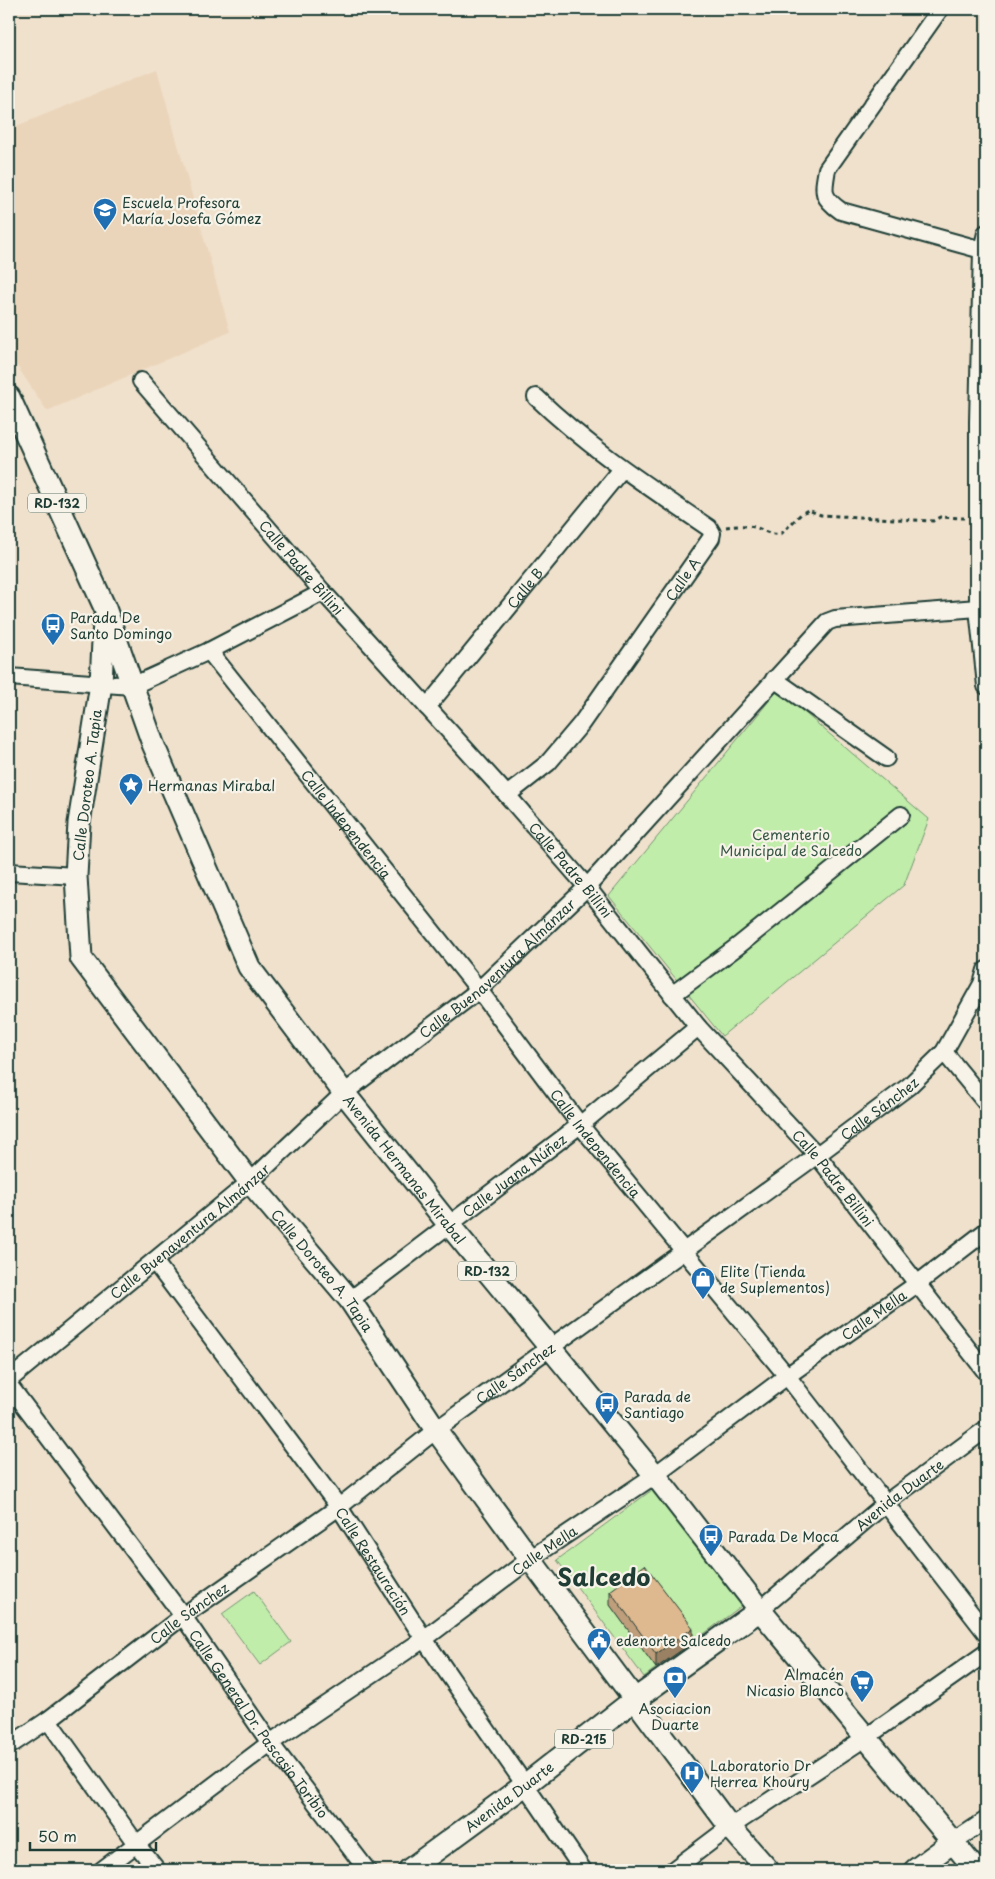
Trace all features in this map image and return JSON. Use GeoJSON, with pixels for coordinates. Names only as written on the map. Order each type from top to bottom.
{"type":"FeatureCollection","features":[{"type":"Feature","properties":{"kind":"main road","name":"Avenida Hermanas Mirabal"},"geometry":{"type":"LineString","coordinates":[[9,396],[105,608],[153,744],[249,967],[344,1093],[450,1226],[655,1475],[760,1610],[976,1870]]}},
{"type":"Feature","properties":{"kind":"main road","name":"Calle Doroteo A. Tapia"},"geometry":{"type":"LineString","coordinates":[[105,608],[101,684],[79,823],[76,876],[81,958],[250,1182],[350,1300],[436,1430],[530,1559],[730,1827],[768,1870]]}},
{"type":"Feature","properties":{"kind":"main road","name":"Avenida Duarte"},"geometry":{"type":"LineString","coordinates":[[409,1870],[526,1785],[634,1700],[760,1610]]}},
{"type":"Feature","properties":{"kind":"main road"},"geometry":{"type":"LineString","coordinates":[[915,1870],[953,1842]]}},
{"type":"Feature","properties":{"kind":"street"},"geometry":{"type":"LineString","coordinates":[[940,9],[827,169],[823,190],[829,203],[841,211],[982,250]]}},
{"type":"Feature","properties":{"kind":"street"},"geometry":{"type":"LineString","coordinates":[[986,233],[982,250],[982,423],[978,519],[986,686]]}},
{"type":"Feature","properties":{"kind":"street","name":"Calle Padre Billini"},"geometry":{"type":"LineString","coordinates":[[141,381],[323,592],[508,795],[587,886],[698,1027],[817,1155],[986,1372]]}},
{"type":"Feature","properties":{"kind":"street"},"geometry":{"type":"LineString","coordinates":[[536,397],[566,426],[622,469],[709,528],[712,533]]}},
{"type":"Feature","properties":{"kind":"street","name":"Calle B"},"geometry":{"type":"LineString","coordinates":[[427,707],[622,469]]}},
{"type":"Feature","properties":{"kind":"street","name":"Calle A"},"geometry":{"type":"LineString","coordinates":[[508,795],[548,763],[581,724],[712,538],[712,533]]}},
{"type":"Feature","properties":{"kind":"street"},"geometry":{"type":"LineString","coordinates":[[9,677],[132,686],[209,651],[323,592]]}},
{"type":"Feature","properties":{"kind":"street","name":"Calle Buenaventura Almánzar"},"geometry":{"type":"LineString","coordinates":[[9,1380],[250,1182],[344,1093],[479,990],[587,886],[826,622],[835,619],[982,609]]}},
{"type":"Feature","properties":{"kind":"street","name":"Calle Independencia"},"geometry":{"type":"LineString","coordinates":[[209,651],[479,990],[580,1125],[787,1376],[986,1633]]}},
{"type":"Feature","properties":{"kind":"street"},"geometry":{"type":"LineString","coordinates":[[774,679],[886,758]]}},
{"type":"Feature","properties":{"kind":"street"},"geometry":{"type":"LineString","coordinates":[[672,995],[738,946],[902,815]]}},
{"type":"Feature","properties":{"kind":"street"},"geometry":{"type":"LineString","coordinates":[[9,872],[76,876]]}},
{"type":"Feature","properties":{"kind":"street","name":"Calle Sánchez"},"geometry":{"type":"LineString","coordinates":[[9,1746],[48,1720],[183,1616],[339,1507],[436,1430],[549,1347],[817,1155],[909,1086],[944,1052],[982,984],[986,970]]}},
{"type":"Feature","properties":{"kind":"street","name":"Calle Juana Núñez"},"geometry":{"type":"LineString","coordinates":[[350,1300],[450,1226],[580,1125],[698,1027]]}},
{"type":"Feature","properties":{"kind":"street"},"geometry":{"type":"LineString","coordinates":[[944,1052],[986,1103]]}},
{"type":"Feature","properties":{"kind":"street","name":"Calle Mella"},"geometry":{"type":"LineString","coordinates":[[102,1870],[270,1743],[424,1639],[530,1559],[655,1475],[787,1376],[917,1284],[986,1231]]}},
{"type":"Feature","properties":{"kind":"street","name":"Calle Restauración"},"geometry":{"type":"LineString","coordinates":[[154,1260],[339,1507],[424,1639],[526,1785],[582,1870]]}},
{"type":"Feature","properties":{"kind":"street","name":"Calle General Dr. Pascasio Toribio"},"geometry":{"type":"LineString","coordinates":[[9,1385],[183,1616],[270,1743],[367,1870]]}},
{"type":"Feature","properties":{"kind":"street","name":"Avenida Duarte"},"geometry":{"type":"LineString","coordinates":[[760,1610],[886,1503],[986,1429]]}},
{"type":"Feature","properties":{"kind":"street"},"geometry":{"type":"LineString","coordinates":[[672,1870],[730,1827],[865,1738],[986,1653]]}},
{"type":"Feature","properties":{"kind":"street"},"geometry":{"type":"LineString","coordinates":[[48,1720],[137,1845],[158,1870]]}},
{"type":"Feature","properties":{"kind":"street"},"geometry":{"type":"LineString","coordinates":[[953,1842],[986,1820]]}},
{"type":"Feature","properties":{"kind":"path"},"geometry":{"type":"LineString","coordinates":[[712,533],[722,527],[736,526],[756,527],[770,534],[781,534],[801,514],[808,510],[821,515],[933,521],[940,517],[978,519]]}},
{"type":"Feature","properties":{"kind":"shaded area","name":"Escuela Profesora María Josefa Gómez"},"geometry":{"type":"Polygon","coordinates":[[[157,69],[230,332],[47,411],[9,354],[9,129],[157,69]]]}},
{"type":"Feature","properties":{"kind":"green space","name":"Cementerio Municipal de Salcedo"},"geometry":{"type":"Polygon","coordinates":[[[778,690],[929,819],[904,885],[722,1036],[609,896],[778,690]]]}},
{"type":"Feature","properties":{"kind":"green space"},"geometry":{"type":"Polygon","coordinates":[[[656,1487],[744,1604],[693,1642],[610,1605],[656,1668],[644,1677],[557,1560],[656,1487]]]}},
{"type":"Feature","properties":{"kind":"green space"},"geometry":{"type":"Polygon","coordinates":[[[254,1591],[291,1642],[260,1665],[222,1614],[254,1591]]]}},
{"type":"Feature","properties":{"kind":"building"},"geometry":{"type":"Polygon","coordinates":[[[645,1565],[693,1628],[656,1654],[610,1591],[645,1565]]]}},
{"type":"Feature","properties":{"kind":"place","name":"Escuela Profesora María Josefa Gómez"},"geometry":{"type":"Point","coordinates":[105,231]}},
{"type":"Feature","properties":{"kind":"place","name":"Parada De Santo Domingo"},"geometry":{"type":"Point","coordinates":[53,646]}},
{"type":"Feature","properties":{"kind":"place","name":"Hermanas Mirabal"},"geometry":{"type":"Point","coordinates":[131,806]}},
{"type":"Feature","properties":{"kind":"place","name":"Elite (Tienda de Suplementos)"},"geometry":{"type":"Point","coordinates":[703,1300]}},
{"type":"Feature","properties":{"kind":"place","name":"Parada de Santiago"},"geometry":{"type":"Point","coordinates":[607,1425]}},
{"type":"Feature","properties":{"kind":"place","name":"Parada De Moca"},"geometry":{"type":"Point","coordinates":[711,1557]}},
{"type":"Feature","properties":{"kind":"place","name":"edenorte Salcedo"},"geometry":{"type":"Point","coordinates":[599,1661]}},
{"type":"Feature","properties":{"kind":"place","name":"Asociacion Duarte"},"geometry":{"type":"Point","coordinates":[675,1699]}},
{"type":"Feature","properties":{"kind":"place","name":"Almacén Nicasio Blanco"},"geometry":{"type":"Point","coordinates":[862,1703]}},
{"type":"Feature","properties":{"kind":"place","name":"Laboratorio Dr Herrea Khoury"},"geometry":{"type":"Point","coordinates":[692,1794]}},
{"type":"Feature","properties":{"kind":"district","name":"Salcedo"},"geometry":{"type":"Point","coordinates":[604,1576]}}]}
